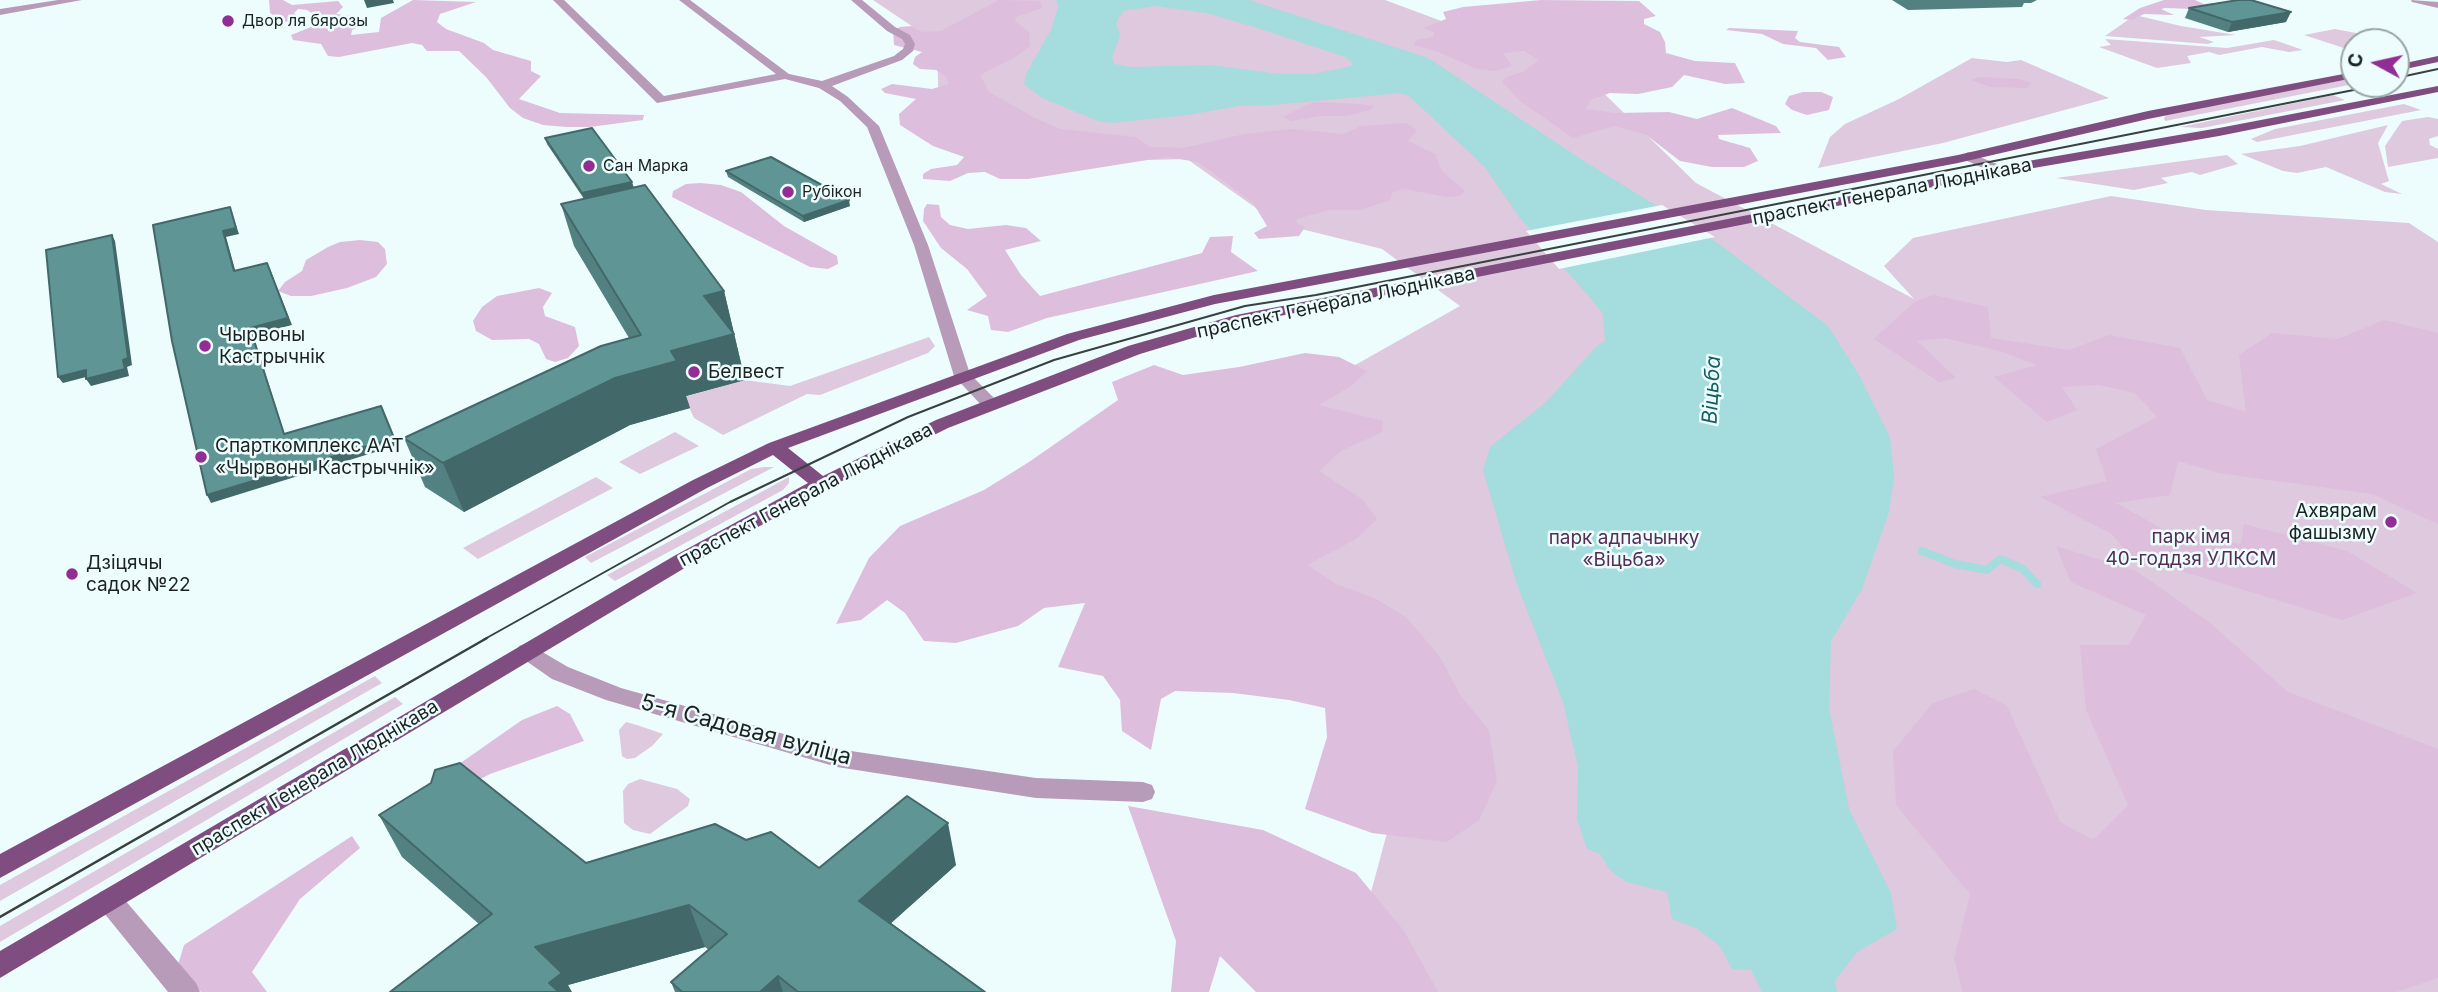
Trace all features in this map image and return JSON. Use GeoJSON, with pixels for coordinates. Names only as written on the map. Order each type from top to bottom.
{"type":"FeatureCollection","features":[{"type":"Feature","properties":{"kind":"main road"},"geometry":{"type":"LineString","coordinates":[[2410,65],[2438,59]]}},
{"type":"Feature","properties":{"kind":"main road","name":"праспект Генерала Люднікава"},"geometry":{"type":"LineString","coordinates":[[0,867],[625,524],[775,447],[1073,337],[1214,300],[1968,156],[2148,115],[2340,78]]}},
{"type":"Feature","properties":{"kind":"main road","name":"праспект Генерала Люднікава"},"geometry":{"type":"LineString","coordinates":[[0,966],[527,651],[681,561],[821,484],[942,424],[1135,349],[1236,320],[1999,170],[2198,136],[2438,89]]}},
{"type":"Feature","properties":{"kind":"main road"},"geometry":{"type":"LineString","coordinates":[[2148,115],[2149,119],[2162,128],[2198,136]]}},
{"type":"Feature","properties":{"kind":"main road"},"geometry":{"type":"LineString","coordinates":[[775,447],[821,484]]}},
{"type":"Feature","properties":{"kind":"street"},"geometry":{"type":"LineString","coordinates":[[0,12],[77,0]]}},
{"type":"Feature","properties":{"kind":"street"},"geometry":{"type":"LineString","coordinates":[[558,0],[661,100],[785,76]]}},
{"type":"Feature","properties":{"kind":"street"},"geometry":{"type":"LineString","coordinates":[[684,0],[785,76],[823,85],[844,99],[873,126],[922,244],[962,376],[990,404]]}},
{"type":"Feature","properties":{"kind":"street"},"geometry":{"type":"LineString","coordinates":[[823,85],[898,58],[908,51],[910,44],[906,37],[891,29],[856,0]]}},
{"type":"Feature","properties":{"kind":"street"},"geometry":{"type":"LineString","coordinates":[[2416,0],[2438,5]]}},
{"type":"Feature","properties":{"kind":"street"},"geometry":{"type":"LineString","coordinates":[[1968,156],[1999,170]]}},
{"type":"Feature","properties":{"kind":"street","name":"5-я Садовая вуліца"},"geometry":{"type":"LineString","coordinates":[[527,651],[559,673],[614,694],[837,758],[1036,788],[1143,792]]}},
{"type":"Feature","properties":{"kind":"street"},"geometry":{"type":"LineString","coordinates":[[109,900],[186,992]]}},
{"type":"Feature","properties":{"kind":"green space"},"geometry":{"type":"Polygon","coordinates":[[[269,0],[283,0],[292,5],[338,1],[343,7],[336,14],[350,16],[363,25],[352,30],[351,35],[379,32],[381,18],[413,0],[476,2],[440,14],[437,22],[446,29],[484,43],[493,50],[531,61],[531,71],[541,76],[519,99],[560,113],[644,115],[643,120],[590,127],[543,125],[523,118],[510,108],[486,77],[459,51],[427,51],[422,45],[412,43],[339,57],[328,56],[321,44],[293,40],[291,35],[321,23],[317,16],[307,10],[298,9],[294,13],[301,19],[283,22],[270,13],[269,0]]]}},
{"type":"Feature","properties":{"kind":"green space"},"geometry":{"type":"Polygon","coordinates":[[[873,0],[1385,0],[1584,74],[1696,183],[1914,299],[1884,266],[1913,238],[2111,196],[2206,210],[2409,223],[2438,242],[2438,992],[1344,992],[1407,759],[1257,507],[1293,400],[1460,306],[1382,249],[1277,223],[1187,159],[1072,162],[939,120],[937,43],[873,0]]]}},
{"type":"Feature","properties":{"kind":"green space"},"geometry":{"type":"Polygon","coordinates":[[[999,0],[1041,1],[1042,8],[1016,17],[1015,21],[1029,32],[1030,46],[1014,58],[980,75],[989,92],[1060,129],[1135,137],[1150,147],[1183,148],[1245,134],[1293,129],[1343,134],[1361,126],[1406,123],[1417,130],[1408,141],[1435,154],[1442,171],[1465,191],[1460,196],[1447,197],[1404,189],[1393,192],[1390,200],[1360,210],[1329,210],[1297,219],[1296,223],[1305,227],[1299,236],[1259,239],[1254,233],[1267,226],[1253,203],[1198,162],[1166,157],[1028,179],[1000,179],[985,172],[968,173],[950,181],[923,179],[923,174],[931,169],[957,165],[964,157],[933,146],[900,125],[899,114],[916,99],[885,93],[881,89],[892,84],[932,89],[949,84],[946,77],[936,70],[920,69],[913,64],[915,57],[922,52],[894,45],[893,30],[912,26],[922,32],[941,31],[999,0]]]}},
{"type":"Feature","properties":{"kind":"green space"},"geometry":{"type":"Polygon","coordinates":[[[1541,0],[1639,1],[1656,16],[1644,19],[1644,24],[1660,32],[1666,53],[1695,61],[1735,63],[1745,83],[1725,84],[1684,75],[1672,87],[1638,94],[1610,93],[1590,100],[1586,109],[1614,113],[1669,112],[1697,119],[1732,108],[1776,126],[1781,133],[1718,135],[1719,139],[1750,148],[1758,161],[1744,167],[1712,167],[1680,161],[1645,134],[1614,126],[1573,138],[1520,101],[1502,82],[1506,77],[1523,72],[1539,60],[1523,51],[1503,53],[1512,66],[1495,71],[1477,69],[1436,51],[1414,45],[1416,40],[1433,37],[1435,32],[1423,28],[1446,19],[1443,12],[1463,7],[1541,0]]]}},
{"type":"Feature","properties":{"kind":"green space"},"geometry":{"type":"Polygon","coordinates":[[[2164,0],[2195,0],[2204,4],[2225,2],[2192,9],[2161,9],[2174,15],[2144,14],[2132,20],[2123,19],[2140,8],[2164,0]]]}},
{"type":"Feature","properties":{"kind":"green space"},"geometry":{"type":"Polygon","coordinates":[[[2135,15],[2236,35],[2199,37],[2214,42],[2208,44],[2105,36],[2135,15]]]}},
{"type":"Feature","properties":{"kind":"green space"},"geometry":{"type":"Polygon","coordinates":[[[1726,30],[1798,31],[1795,38],[1800,42],[1839,47],[1846,57],[1828,60],[1816,48],[1783,44],[1762,34],[1726,30]]]}},
{"type":"Feature","properties":{"kind":"green space"},"geometry":{"type":"Polygon","coordinates":[[[2340,30],[2340,47],[2304,35],[2340,30]]]}},
{"type":"Feature","properties":{"kind":"green space"},"geometry":{"type":"Polygon","coordinates":[[[2105,39],[2227,48],[2274,40],[2303,50],[2289,52],[2262,47],[2219,55],[2209,52],[2187,56],[2191,63],[2157,68],[2099,47],[2111,45],[2105,39]]]}},
{"type":"Feature","properties":{"kind":"green space"},"geometry":{"type":"Polygon","coordinates":[[[1972,58],[2007,62],[2021,60],[2109,98],[1943,143],[1818,168],[1830,137],[1845,124],[1899,99],[1972,58]]]}},
{"type":"Feature","properties":{"kind":"green space"},"geometry":{"type":"Polygon","coordinates":[[[1978,77],[2019,79],[2031,83],[2027,88],[1990,87],[1971,80],[1978,77]]]}},
{"type":"Feature","properties":{"kind":"green space"},"geometry":{"type":"Polygon","coordinates":[[[2340,81],[2340,87],[2165,121],[2164,118],[2167,115],[2340,81]]]}},
{"type":"Feature","properties":{"kind":"green space"},"geometry":{"type":"Polygon","coordinates":[[[1803,92],[1821,92],[1833,97],[1829,110],[1807,115],[1792,110],[1785,104],[1789,96],[1803,92]]]}},
{"type":"Feature","properties":{"kind":"green space"},"geometry":{"type":"Polygon","coordinates":[[[2333,95],[2345,100],[2202,128],[2180,127],[2333,95]]]}},
{"type":"Feature","properties":{"kind":"green space"},"geometry":{"type":"Polygon","coordinates":[[[1313,102],[1374,106],[1371,110],[1346,116],[1320,116],[1291,121],[1283,117],[1313,102]]]}},
{"type":"Feature","properties":{"kind":"green space"},"geometry":{"type":"Polygon","coordinates":[[[2404,104],[2421,110],[2257,142],[2251,139],[2275,129],[2404,104]]]}},
{"type":"Feature","properties":{"kind":"green space"},"geometry":{"type":"Polygon","coordinates":[[[2428,117],[2438,119],[2438,136],[2429,139],[2430,145],[2438,149],[2438,158],[2388,167],[2385,146],[2402,121],[2428,117]]]}},
{"type":"Feature","properties":{"kind":"green space"},"geometry":{"type":"Polygon","coordinates":[[[2388,125],[2378,143],[2389,181],[2381,184],[2402,194],[2385,192],[2326,167],[2297,173],[2283,171],[2241,154],[2300,146],[2388,125]]]}},
{"type":"Feature","properties":{"kind":"green space"},"geometry":{"type":"Polygon","coordinates":[[[2227,155],[2238,164],[2200,175],[2192,172],[2161,178],[2168,183],[2134,190],[2056,178],[2227,155]]]}},
{"type":"Feature","properties":{"kind":"green space"},"geometry":{"type":"Polygon","coordinates":[[[686,184],[721,185],[741,192],[784,226],[837,256],[838,264],[828,269],[810,267],[672,197],[673,191],[686,184]]]}},
{"type":"Feature","properties":{"kind":"green space"},"geometry":{"type":"Polygon","coordinates":[[[927,204],[939,205],[941,217],[950,225],[968,229],[1006,225],[1026,228],[1041,241],[1005,250],[1021,275],[1040,296],[1202,253],[1210,237],[1233,236],[1231,252],[1258,271],[1047,318],[1008,332],[991,330],[988,316],[967,310],[987,296],[967,269],[941,248],[923,221],[927,204]]]}},
{"type":"Feature","properties":{"kind":"green space"},"geometry":{"type":"Polygon","coordinates":[[[340,242],[378,242],[385,249],[387,264],[376,277],[347,288],[311,296],[291,296],[278,291],[285,282],[302,271],[306,260],[340,242]]]}},
{"type":"Feature","properties":{"kind":"green space"},"geometry":{"type":"Polygon","coordinates":[[[539,288],[552,293],[543,307],[545,316],[575,327],[579,346],[568,358],[555,362],[546,359],[539,344],[529,339],[492,340],[476,331],[473,321],[482,307],[497,296],[539,288]]]}},
{"type":"Feature","properties":{"kind":"green space","name":"парк імя 40-годдзя УЛКСМ"},"geometry":{"type":"Polygon","coordinates":[[[1934,295],[1988,307],[1991,338],[2069,350],[2109,335],[2180,348],[2207,400],[2246,412],[2239,355],[2272,333],[2338,339],[2384,320],[2438,333],[2438,524],[2372,494],[2218,473],[2178,461],[2170,495],[2116,503],[2170,533],[2241,544],[2244,524],[2347,551],[2417,593],[2342,620],[2129,555],[2112,534],[2040,497],[2107,481],[2096,449],[2157,417],[2135,393],[2099,385],[2062,387],[2077,410],[2047,422],[1994,377],[2037,365],[2000,351],[1944,338],[1917,341],[1956,378],[1939,382],[1874,339],[1916,301],[1934,295]]]}},
{"type":"Feature","properties":{"kind":"green space"},"geometry":{"type":"Polygon","coordinates":[[[929,337],[935,346],[928,353],[820,395],[807,394],[723,435],[694,418],[684,397],[745,380],[790,386],[929,337]]]}},
{"type":"Feature","properties":{"kind":"green space"},"geometry":{"type":"Polygon","coordinates":[[[1305,353],[1339,357],[1367,371],[1351,386],[1319,405],[1383,421],[1382,432],[1341,451],[1319,471],[1362,499],[1377,519],[1356,539],[1307,565],[1336,584],[1374,598],[1406,617],[1440,657],[1460,695],[1489,730],[1497,781],[1479,820],[1447,842],[1372,833],[1305,809],[1327,737],[1325,708],[1289,700],[1233,693],[1175,691],[1161,699],[1151,750],[1122,731],[1120,700],[1103,676],[1058,667],[1085,603],[1044,608],[1018,626],[956,643],[924,641],[905,613],[887,600],[861,620],[836,624],[869,558],[900,526],[984,490],[1029,462],[1118,400],[1112,382],[1154,365],[1183,375],[1305,353]]]}},
{"type":"Feature","properties":{"kind":"green space"},"geometry":{"type":"Polygon","coordinates":[[[675,432],[699,446],[640,474],[619,462],[675,432]]]}},
{"type":"Feature","properties":{"kind":"green space"},"geometry":{"type":"Polygon","coordinates":[[[774,467],[591,563],[585,557],[751,469],[774,467]]]}},
{"type":"Feature","properties":{"kind":"green space"},"geometry":{"type":"Polygon","coordinates":[[[596,477],[613,488],[478,559],[463,548],[596,477]]]}},
{"type":"Feature","properties":{"kind":"green space"},"geometry":{"type":"Polygon","coordinates":[[[789,477],[789,483],[783,490],[615,581],[607,575],[789,477]]]}},
{"type":"Feature","properties":{"kind":"green space"},"geometry":{"type":"Polygon","coordinates":[[[2056,546],[2136,571],[2209,622],[2288,692],[2438,749],[2438,978],[2396,992],[1963,992],[1954,959],[1970,894],[1896,805],[1893,751],[1933,703],[1974,689],[2007,706],[2060,822],[2093,840],[2128,805],[2086,710],[2080,645],[2129,645],[2146,615],[2071,582],[2056,546]]]}},
{"type":"Feature","properties":{"kind":"green space"},"geometry":{"type":"Polygon","coordinates":[[[375,676],[382,683],[0,901],[0,885],[375,676]]]}},
{"type":"Feature","properties":{"kind":"green space"},"geometry":{"type":"Polygon","coordinates":[[[395,697],[403,704],[0,942],[0,926],[395,697]]]}},
{"type":"Feature","properties":{"kind":"green space"},"geometry":{"type":"Polygon","coordinates":[[[557,706],[570,714],[584,741],[490,774],[405,818],[399,806],[522,720],[557,706]]]}},
{"type":"Feature","properties":{"kind":"green space"},"geometry":{"type":"Polygon","coordinates":[[[626,722],[663,734],[635,758],[627,759],[622,756],[619,730],[626,722]]]}},
{"type":"Feature","properties":{"kind":"green space"},"geometry":{"type":"Polygon","coordinates":[[[640,779],[677,789],[690,799],[688,806],[650,834],[633,830],[624,823],[623,791],[628,784],[640,779]]]}},
{"type":"Feature","properties":{"kind":"green space"},"geometry":{"type":"Polygon","coordinates":[[[1128,806],[1263,830],[1356,873],[1404,931],[1438,992],[1256,992],[1220,956],[1209,992],[1171,992],[1176,941],[1128,806]]]}},
{"type":"Feature","properties":{"kind":"green space"},"geometry":{"type":"Polygon","coordinates":[[[352,836],[360,848],[300,899],[252,972],[267,992],[201,992],[177,968],[184,945],[352,836]]]}},
{"type":"Feature","properties":{"kind":"water","name":"Віцьба"},"geometry":{"type":"Polygon","coordinates":[[[1053,0],[1249,0],[1428,58],[1587,163],[1719,244],[1828,326],[1859,375],[1890,437],[1894,477],[1889,512],[1862,589],[1831,641],[1829,708],[1849,809],[1891,893],[1897,929],[1857,952],[1835,981],[1837,992],[1762,992],[1751,970],[1732,969],[1720,946],[1696,928],[1672,919],[1667,892],[1626,882],[1610,870],[1600,854],[1587,849],[1577,819],[1578,767],[1563,702],[1516,582],[1483,470],[1490,447],[1545,403],[1597,346],[1605,341],[1603,314],[1592,300],[1519,217],[1485,167],[1409,96],[1400,93],[1238,106],[1188,115],[1112,123],[1098,121],[1042,98],[1024,84],[1027,72],[1051,30],[1058,7],[1057,1],[1053,0]],[[1156,6],[1123,11],[1116,23],[1120,35],[1112,58],[1114,64],[1131,67],[1210,65],[1280,74],[1313,74],[1352,66],[1352,62],[1345,57],[1206,13],[1156,6]]]}},
{"type":"Feature","properties":{"kind":"pier"},"geometry":{"type":"Polygon","coordinates":[[[1662,205],[1715,237],[1559,269],[1526,231],[1662,205]]]}},
{"type":"Feature","properties":{"kind":"building"},"geometry":{"type":"Polygon","coordinates":[[[2251,0],[2291,12],[2232,22],[2189,8],[2251,0]]]}},
{"type":"Feature","properties":{"kind":"building","name":"Сан Марка"},"geometry":{"type":"Polygon","coordinates":[[[592,128],[632,182],[582,193],[545,138],[592,128]]]}},
{"type":"Feature","properties":{"kind":"building","name":"Рубікон"},"geometry":{"type":"Polygon","coordinates":[[[771,157],[849,200],[803,216],[726,171],[771,157]]]}},
{"type":"Feature","properties":{"kind":"building"},"geometry":{"type":"Polygon","coordinates":[[[645,185],[724,291],[704,296],[734,334],[671,351],[677,361],[615,378],[443,463],[404,438],[601,346],[641,335],[561,204],[645,185]]]}},
{"type":"Feature","properties":{"kind":"building","name":"Чырвоны Кастрычнік"},"geometry":{"type":"Polygon","coordinates":[[[230,207],[236,228],[223,231],[234,271],[267,263],[288,318],[250,328],[284,434],[381,406],[394,438],[207,495],[172,341],[153,225],[230,207]]]}},
{"type":"Feature","properties":{"kind":"building"},"geometry":{"type":"Polygon","coordinates":[[[112,235],[128,358],[123,360],[125,369],[86,379],[86,370],[58,377],[46,250],[112,235]]]}},
{"type":"Feature","properties":{"kind":"building"},"geometry":{"type":"Polygon","coordinates":[[[460,763],[586,863],[715,824],[746,840],[771,832],[819,868],[907,796],[948,823],[859,901],[985,992],[798,992],[778,976],[760,992],[682,992],[671,982],[727,934],[689,905],[535,947],[562,973],[549,983],[559,992],[390,992],[492,914],[379,815],[431,783],[435,770],[460,763]]]}},
{"type":"Feature","properties":{"kind":"waterway"},"geometry":{"type":"LineString","coordinates":[[1922,551],[1955,564],[1987,570],[2000,559],[2023,569],[2037,584]]}},
{"type":"Feature","properties":{"kind":"tram line"},"geometry":{"type":"LineString","coordinates":[[2410,75],[2438,69]]}},
{"type":"Feature","properties":{"kind":"tram line"},"geometry":{"type":"LineString","coordinates":[[483,640],[730,502],[908,417],[1054,360],[1245,306],[1316,295],[2340,93]]}},
{"type":"Feature","properties":{"kind":"tram line"},"geometry":{"type":"LineString","coordinates":[[0,917],[487,638]]}},
{"type":"Feature","properties":{"kind":"place","name":"Двор ля бярозы"},"geometry":{"type":"Point","coordinates":[228,21]}},
{"type":"Feature","properties":{"kind":"place","name":"Сан Марка"},"geometry":{"type":"Point","coordinates":[589,166]}},
{"type":"Feature","properties":{"kind":"place","name":"Рубікон"},"geometry":{"type":"Point","coordinates":[788,192]}},
{"type":"Feature","properties":{"kind":"place","name":"Чырвоны Кастрычнік"},"geometry":{"type":"Point","coordinates":[205,346]}},
{"type":"Feature","properties":{"kind":"place","name":"Белвест"},"geometry":{"type":"Point","coordinates":[694,372]}},
{"type":"Feature","properties":{"kind":"place","name":"Спарткомплекс ААТ «Чырвоны Кастрычнік»"},"geometry":{"type":"Point","coordinates":[201,457]}},
{"type":"Feature","properties":{"kind":"place","name":"Ахвярам фашызму"},"geometry":{"type":"Point","coordinates":[2391,522]}},
{"type":"Feature","properties":{"kind":"place","name":"Дзіцячы садок №22"},"geometry":{"type":"Point","coordinates":[72,574]}},
{"type":"Feature","properties":{"kind":"park label","name":"парк адпачынку «Віцьба»"},"geometry":{"type":"Point","coordinates":[1624,549]}}]}
